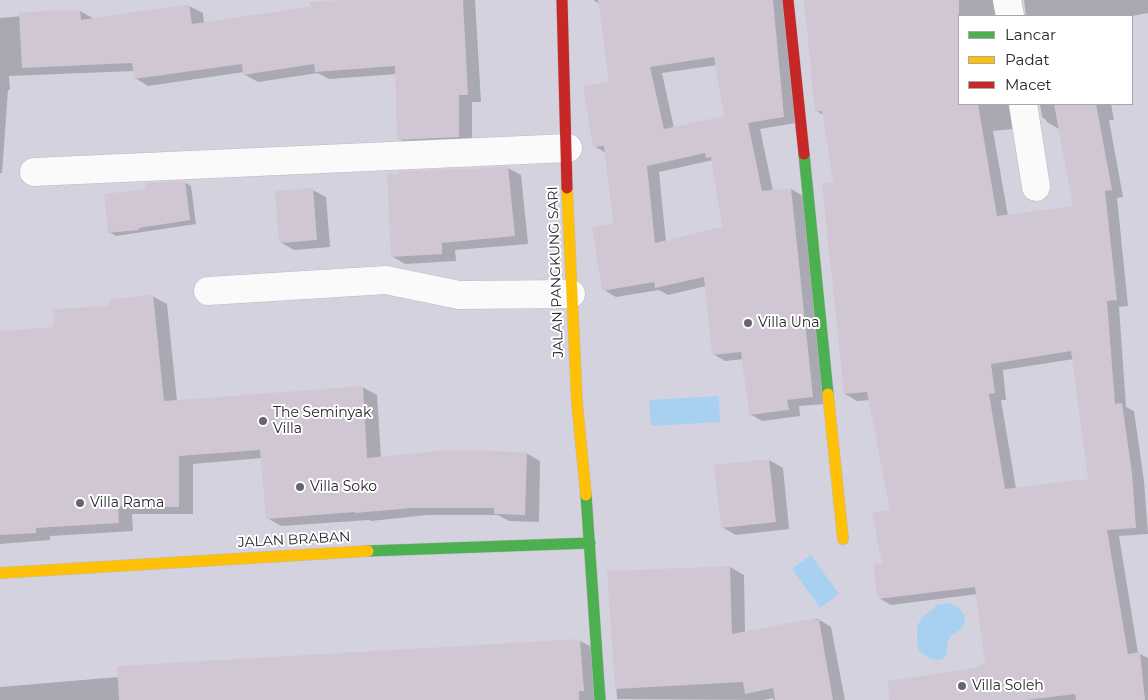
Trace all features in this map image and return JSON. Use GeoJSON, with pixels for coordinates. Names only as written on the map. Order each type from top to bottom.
{"type":"FeatureCollection","features":[{"type":"Feature","properties":{"kind":"street","name":"JALAN PANGKUNG SARI"},"geometry":{"type":"LineString","coordinates":[[562,0],[571,294],[577,404],[590,543],[600,700]]}},
{"type":"Feature","properties":{"kind":"street"},"geometry":{"type":"LineString","coordinates":[[788,0],[843,539]]}},
{"type":"Feature","properties":{"kind":"street"},"geometry":{"type":"LineString","coordinates":[[1007,0],[1010,15]]}},
{"type":"Feature","properties":{"kind":"street"},"geometry":{"type":"LineString","coordinates":[[1023,105],[1036,187]]}},
{"type":"Feature","properties":{"kind":"street"},"geometry":{"type":"LineString","coordinates":[[34,172],[568,148]]}},
{"type":"Feature","properties":{"kind":"street"},"geometry":{"type":"LineString","coordinates":[[208,291],[386,280],[459,295],[571,294]]}},
{"type":"Feature","properties":{"kind":"street","name":"JALAN BRABAN"},"geometry":{"type":"LineString","coordinates":[[0,573],[341,552],[590,543]]}},
{"type":"Feature","properties":{"kind":"shaded area"},"geometry":{"type":"Polygon","coordinates":[[[0,0],[1148,0],[1148,700],[0,700],[0,0]]]}},
{"type":"Feature","properties":{"kind":"water"},"geometry":{"type":"Polygon","coordinates":[[[719,396],[720,422],[651,426],[649,400],[719,396]]]}},
{"type":"Feature","properties":{"kind":"water"},"geometry":{"type":"Polygon","coordinates":[[[811,555],[839,594],[820,608],[792,569],[811,555]]]}},
{"type":"Feature","properties":{"kind":"water"},"geometry":{"type":"Polygon","coordinates":[[[949,603],[958,607],[964,614],[965,619],[962,628],[950,637],[946,655],[943,659],[930,659],[919,651],[917,626],[922,618],[937,605],[949,603]]]}},
{"type":"Feature","properties":{"kind":"building"},"geometry":{"type":"Polygon","coordinates":[[[341,0],[463,0],[468,95],[459,95],[459,137],[397,140],[395,66],[315,72],[314,64],[243,75],[242,64],[134,79],[132,63],[22,68],[19,12],[80,10],[81,20],[189,4],[192,24],[310,7],[310,2],[341,0]]]}},
{"type":"Feature","properties":{"kind":"building"},"geometry":{"type":"Polygon","coordinates":[[[598,0],[773,0],[784,117],[748,123],[762,191],[791,188],[813,397],[787,400],[789,410],[749,415],[741,352],[712,355],[704,277],[655,288],[654,282],[602,291],[592,227],[613,223],[604,146],[593,147],[583,86],[609,82],[598,0]],[[714,57],[650,67],[664,129],[724,116],[714,57]],[[705,153],[647,166],[655,243],[722,227],[711,157],[706,158],[705,153]]]}},
{"type":"Feature","properties":{"kind":"building"},"geometry":{"type":"Polygon","coordinates":[[[804,0],[959,0],[958,105],[978,105],[997,216],[1073,206],[1054,105],[1096,105],[1112,190],[1105,191],[1117,300],[1107,301],[1115,404],[1122,403],[1132,473],[1136,528],[1107,530],[1128,654],[1140,652],[1145,700],[1076,700],[1075,694],[1027,700],[889,700],[888,681],[979,667],[979,665],[985,664],[975,587],[878,599],[873,565],[882,564],[872,513],[890,510],[867,392],[844,394],[822,184],[833,182],[822,111],[815,112],[804,0]],[[1071,351],[991,364],[995,393],[989,394],[1005,489],[1088,479],[1071,351]]]}},
{"type":"Feature","properties":{"kind":"building"},"geometry":{"type":"Polygon","coordinates":[[[508,166],[515,236],[442,243],[442,254],[391,257],[387,174],[398,174],[398,171],[460,170],[508,166]]]}},
{"type":"Feature","properties":{"kind":"building"},"geometry":{"type":"Polygon","coordinates":[[[185,181],[190,220],[139,228],[139,230],[108,233],[104,194],[146,189],[145,183],[185,181]]]}},
{"type":"Feature","properties":{"kind":"building"},"geometry":{"type":"Polygon","coordinates":[[[313,188],[317,240],[279,243],[275,191],[313,188]]]}},
{"type":"Feature","properties":{"kind":"building"},"geometry":{"type":"Polygon","coordinates":[[[153,294],[164,401],[363,386],[367,458],[447,450],[527,452],[525,515],[494,514],[494,508],[412,508],[266,519],[260,450],[179,456],[179,507],[118,506],[119,523],[36,528],[36,533],[0,535],[0,331],[54,327],[53,309],[110,306],[109,300],[153,294]]]}},
{"type":"Feature","properties":{"kind":"building"},"geometry":{"type":"Polygon","coordinates":[[[769,459],[776,522],[721,528],[714,465],[769,459]]]}},
{"type":"Feature","properties":{"kind":"building"},"geometry":{"type":"Polygon","coordinates":[[[730,566],[732,634],[804,620],[819,620],[833,700],[775,700],[773,688],[745,694],[743,682],[615,689],[607,571],[730,566]]]}},
{"type":"Feature","properties":{"kind":"building"},"geometry":{"type":"Polygon","coordinates":[[[580,639],[584,691],[579,691],[579,700],[119,700],[117,666],[580,639]]]}},
{"type":"Feature","properties":{"kind":"traffic: fast"},"geometry":{"type":"LineString","coordinates":[[804,154],[828,394]]}},
{"type":"Feature","properties":{"kind":"traffic: fast"},"geometry":{"type":"LineString","coordinates":[[586,495],[600,700]]}},
{"type":"Feature","properties":{"kind":"traffic: fast"},"geometry":{"type":"LineString","coordinates":[[368,551],[590,543]]}},
{"type":"Feature","properties":{"kind":"traffic: slow"},"geometry":{"type":"LineString","coordinates":[[567,188],[577,403],[586,495]]}},
{"type":"Feature","properties":{"kind":"traffic: slow"},"geometry":{"type":"LineString","coordinates":[[828,394],[843,539]]}},
{"type":"Feature","properties":{"kind":"traffic: slow"},"geometry":{"type":"LineString","coordinates":[[0,573],[368,551]]}},
{"type":"Feature","properties":{"kind":"traffic: jam"},"geometry":{"type":"LineString","coordinates":[[562,0],[567,188]]}},
{"type":"Feature","properties":{"kind":"traffic: jam"},"geometry":{"type":"LineString","coordinates":[[788,0],[804,154]]}},
{"type":"Feature","properties":{"kind":"place","name":"Villa Una"},"geometry":{"type":"Point","coordinates":[748,323]}},
{"type":"Feature","properties":{"kind":"place","name":"The Seminyak Villa"},"geometry":{"type":"Point","coordinates":[263,421]}},
{"type":"Feature","properties":{"kind":"place","name":"Villa Soko"},"geometry":{"type":"Point","coordinates":[300,487]}},
{"type":"Feature","properties":{"kind":"place","name":"Villa Rama"},"geometry":{"type":"Point","coordinates":[80,503]}},
{"type":"Feature","properties":{"kind":"place","name":"Villa Soleh"},"geometry":{"type":"Point","coordinates":[962,686]}}]}
